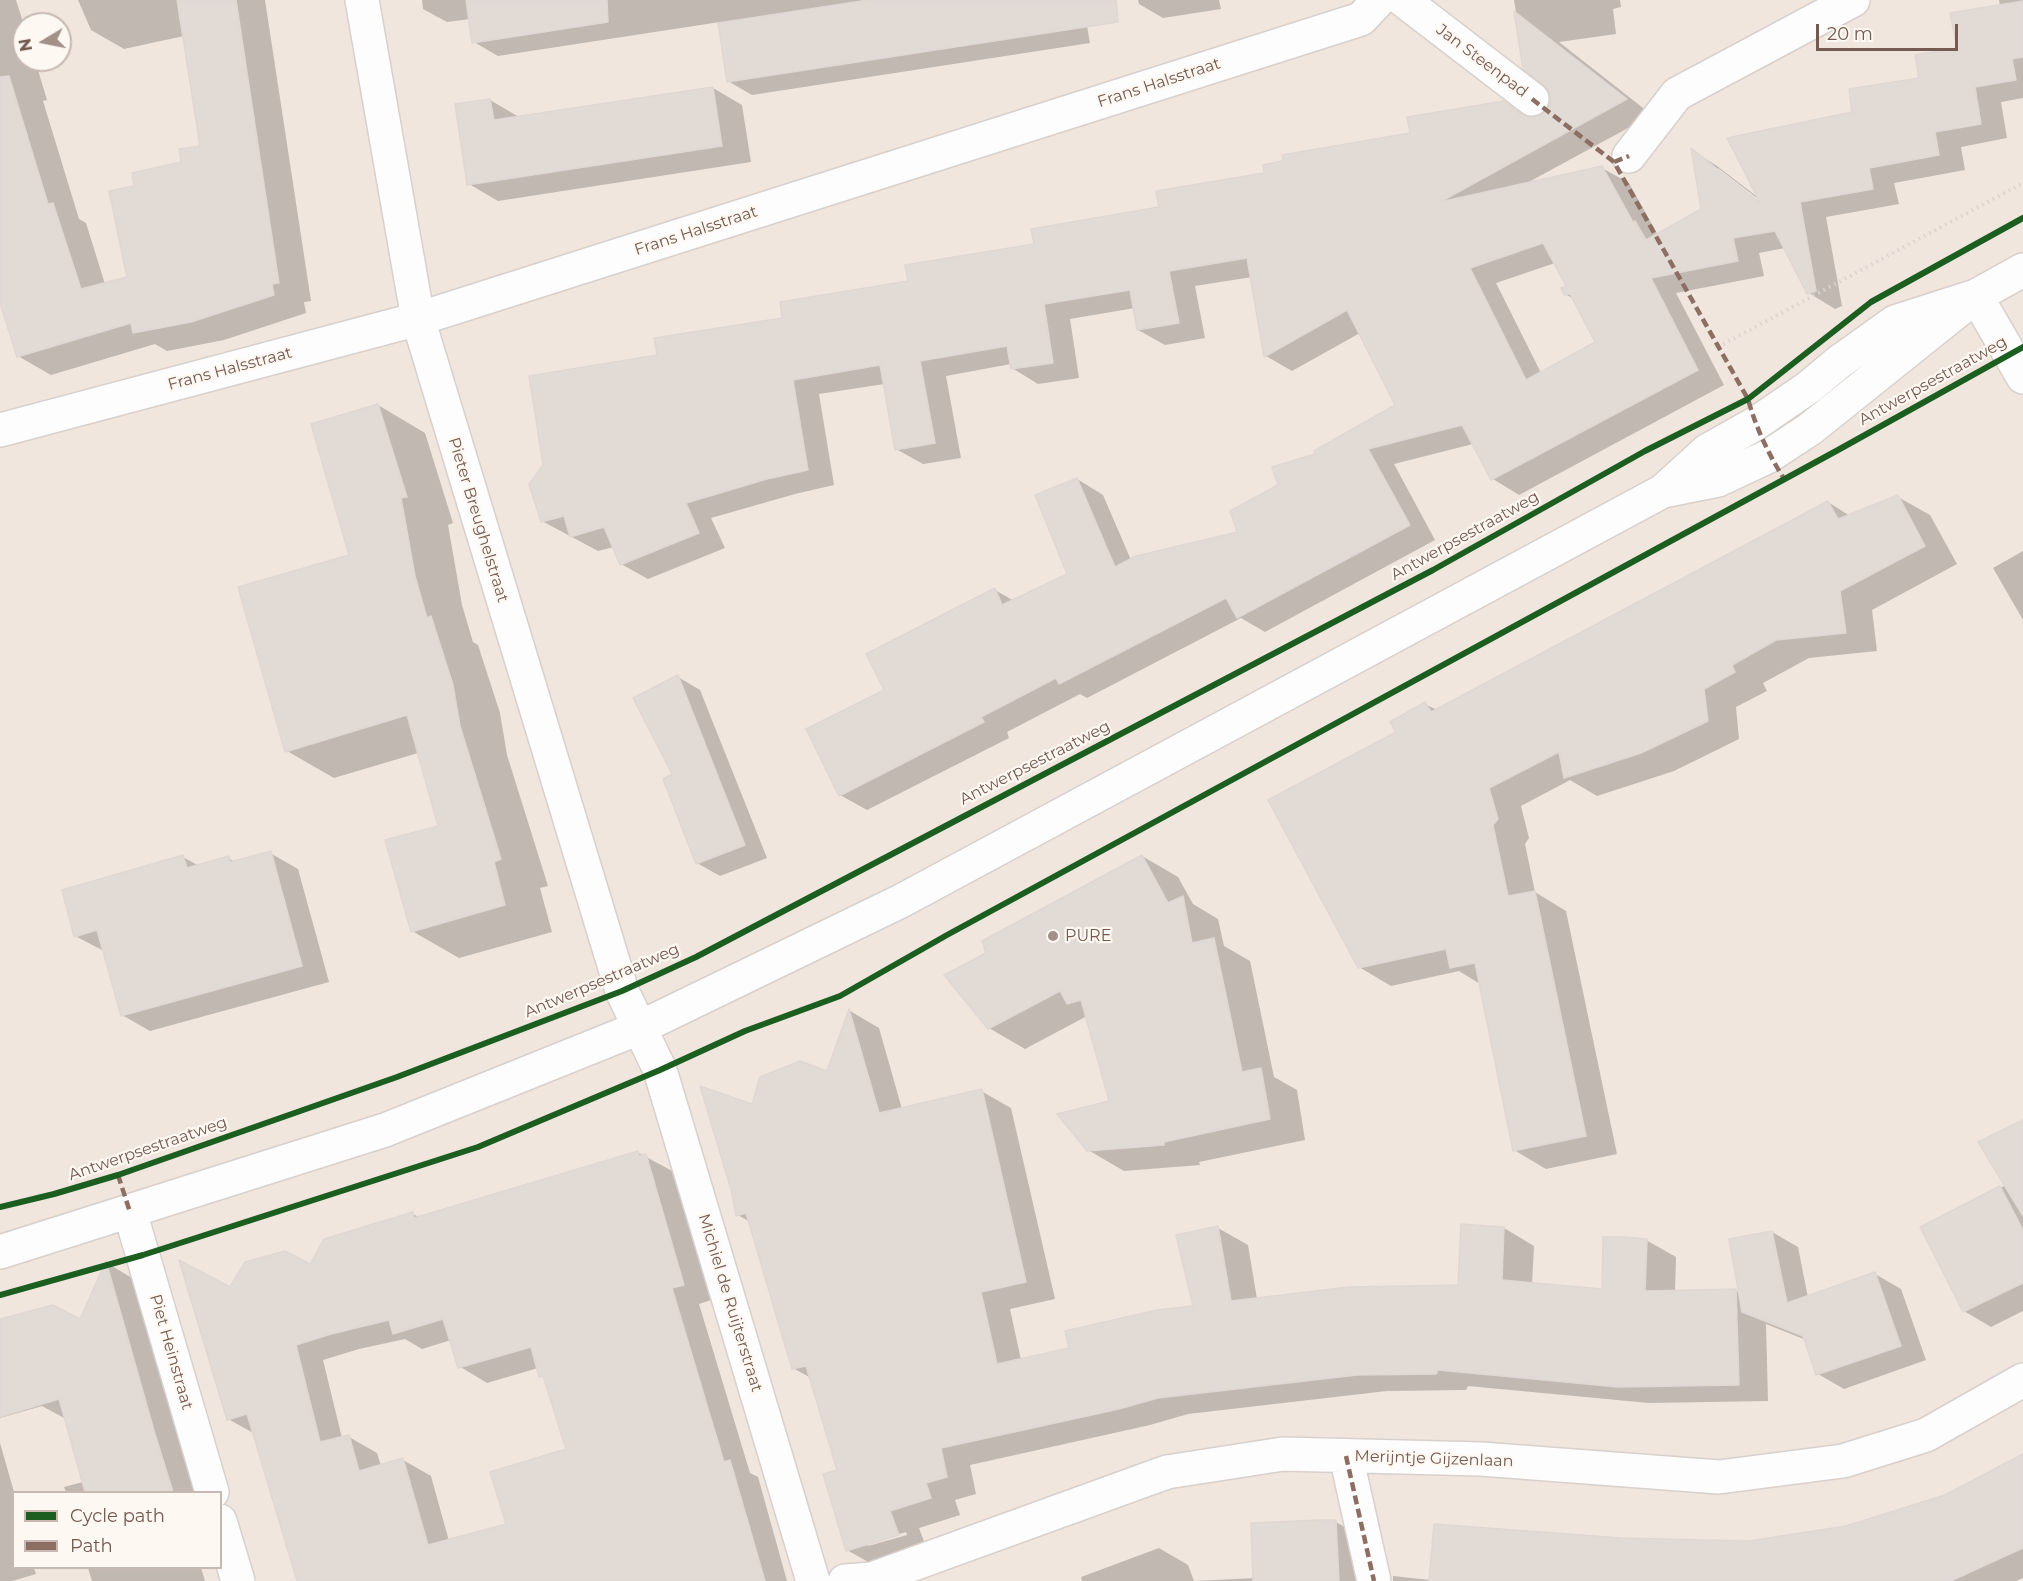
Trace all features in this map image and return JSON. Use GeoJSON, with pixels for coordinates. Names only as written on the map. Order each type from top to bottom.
{"type":"FeatureCollection","features":[{"type":"Feature","properties":{"kind":"street","name":"Pieter Breughelstraat"},"geometry":{"type":"LineString","coordinates":[[362,0],[418,319],[622,991],[639,1028]]}},
{"type":"Feature","properties":{"kind":"street","name":"Frans Halsstraat"},"geometry":{"type":"LineString","coordinates":[[0,430],[418,319],[1361,19],[1380,0]]}},
{"type":"Feature","properties":{"kind":"street","name":"Jan Steenpad"},"geometry":{"type":"LineString","coordinates":[[1403,0],[1533,99]]}},
{"type":"Feature","properties":{"kind":"street"},"geometry":{"type":"LineString","coordinates":[[1629,156],[1677,94],[1853,0]]}},
{"type":"Feature","properties":{"kind":"street"},"geometry":{"type":"LineString","coordinates":[[0,1252],[385,1130],[639,1028],[902,901],[1663,491],[1707,451],[1755,424],[1809,387],[1839,362],[1895,322],[1976,296],[2023,270]]}},
{"type":"Feature","properties":{"kind":"street"},"geometry":{"type":"LineString","coordinates":[[1976,296],[2023,377]]}},
{"type":"Feature","properties":{"kind":"street","name":"Michiel de Ruijterstraat"},"geometry":{"type":"LineString","coordinates":[[639,1028],[660,1070],[813,1581]]}},
{"type":"Feature","properties":{"kind":"street","name":"Piet Heinstraat"},"geometry":{"type":"LineString","coordinates":[[130,1212],[212,1491]]}},
{"type":"Feature","properties":{"kind":"street","name":"Merijntje Gijzenlaan"},"geometry":{"type":"LineString","coordinates":[[845,1581],[872,1579],[1167,1472],[1283,1454],[1481,1459],[1719,1477],[1843,1461],[1926,1435],[2023,1380]]}},
{"type":"Feature","properties":{"kind":"street"},"geometry":{"type":"LineString","coordinates":[[1346,1456],[1374,1581]]}},
{"type":"Feature","properties":{"kind":"street"},"geometry":{"type":"LineString","coordinates":[[222,1528],[238,1581]]}},
{"type":"Feature","properties":{"kind":"path"},"geometry":{"type":"LineString","coordinates":[[1718,346],[2023,183]]}},
{"type":"Feature","properties":{"kind":"shaded area"},"geometry":{"type":"Polygon","coordinates":[[[0,0],[2023,0],[2023,1581],[0,1581],[0,0]]]}},
{"type":"Feature","properties":{"kind":"building"},"geometry":{"type":"Polygon","coordinates":[[[177,0],[236,0],[279,283],[272,284],[274,295],[191,322],[133,333],[131,323],[17,357],[0,303],[0,77],[9,76],[48,204],[53,203],[81,289],[127,277],[109,191],[134,186],[132,173],[181,162],[179,149],[200,146],[177,0]]]}},
{"type":"Feature","properties":{"kind":"building"},"geometry":{"type":"Polygon","coordinates":[[[466,0],[607,0],[608,22],[472,43],[466,0]]]}},
{"type":"Feature","properties":{"kind":"building"},"geometry":{"type":"Polygon","coordinates":[[[868,0],[1116,0],[1118,22],[727,82],[718,23],[868,0]]]}},
{"type":"Feature","properties":{"kind":"building"},"geometry":{"type":"Polygon","coordinates":[[[2023,1],[2023,57],[2012,59],[2016,80],[1975,87],[1981,124],[1935,132],[1939,155],[1869,168],[1873,189],[1800,202],[1816,291],[1807,294],[1775,231],[1733,238],[1738,261],[1651,278],[1698,370],[1491,480],[1462,425],[1368,449],[1410,525],[1237,618],[1226,598],[1059,684],[1056,678],[981,717],[984,722],[839,796],[806,729],[884,690],[866,654],[995,588],[1002,605],[1067,574],[1035,495],[1077,478],[1115,567],[1136,556],[1237,532],[1230,511],[1278,485],[1272,467],[1315,454],[1314,451],[1395,405],[1347,310],[1264,357],[1247,258],[1169,271],[1179,323],[1137,330],[1130,290],[1044,304],[1053,363],[1011,369],[1007,346],[920,361],[935,443],[895,450],[880,365],[793,380],[808,470],[767,479],[686,503],[699,533],[620,565],[604,527],[570,537],[564,516],[541,522],[529,484],[543,465],[529,376],[657,355],[654,338],[782,318],[780,302],[908,281],[905,265],[1034,244],[1031,229],[1159,207],[1156,191],[1264,173],[1263,165],[1283,161],[1282,155],[1410,133],[1407,117],[1504,101],[1521,114],[1529,117],[1539,116],[1547,110],[1551,101],[1549,92],[1543,84],[1523,69],[1514,11],[1627,99],[1440,202],[1602,166],[1633,222],[1635,221],[1646,240],[1701,209],[1691,148],[1760,203],[1727,138],[1852,112],[1849,89],[1919,78],[1915,55],[1957,48],[1950,13],[2023,1]],[[1543,243],[1470,268],[1526,380],[1595,342],[1570,294],[1564,295],[1561,288],[1566,286],[1543,243]]]}},
{"type":"Feature","properties":{"kind":"building"},"geometry":{"type":"Polygon","coordinates":[[[713,87],[722,146],[467,185],[455,104],[490,99],[494,120],[713,87]]]}},
{"type":"Feature","properties":{"kind":"building"},"geometry":{"type":"Polygon","coordinates":[[[378,404],[407,497],[401,498],[415,576],[427,618],[431,616],[453,685],[460,726],[501,859],[494,862],[505,905],[411,932],[385,840],[438,826],[407,715],[285,752],[238,587],[349,555],[311,424],[378,404]]]}},
{"type":"Feature","properties":{"kind":"building"},"geometry":{"type":"Polygon","coordinates":[[[1898,495],[1925,546],[1840,591],[1846,633],[1776,640],[1732,665],[1735,672],[1704,689],[1708,721],[1641,753],[1564,778],[1559,752],[1489,788],[1498,819],[1493,825],[1508,896],[1535,891],[1586,1136],[1513,1151],[1475,963],[1450,968],[1446,949],[1358,968],[1268,800],[1396,732],[1390,722],[1425,702],[1431,712],[1828,501],[1838,519],[1898,495]]]}},
{"type":"Feature","properties":{"kind":"building"},"geometry":{"type":"Polygon","coordinates":[[[678,675],[745,845],[696,864],[663,779],[672,774],[633,698],[678,675]]]}},
{"type":"Feature","properties":{"kind":"building"},"geometry":{"type":"Polygon","coordinates":[[[271,851],[302,966],[121,1016],[97,930],[74,937],[62,890],[183,855],[187,868],[229,856],[230,862],[271,851]]]}},
{"type":"Feature","properties":{"kind":"building"},"geometry":{"type":"Polygon","coordinates":[[[1142,855],[1168,903],[1183,896],[1192,943],[1214,938],[1242,1072],[1261,1068],[1270,1119],[1164,1142],[1164,1145],[1087,1151],[1057,1114],[1109,1101],[1081,1000],[1067,1004],[1060,991],[988,1029],[944,975],[986,953],[982,941],[1142,855]]]}},
{"type":"Feature","properties":{"kind":"building"},"geometry":{"type":"Polygon","coordinates":[[[849,1009],[879,1113],[982,1089],[1026,1282],[981,1292],[997,1364],[1069,1348],[1065,1331],[1157,1310],[1193,1306],[1176,1235],[1218,1226],[1231,1301],[1349,1287],[1458,1285],[1461,1224],[1504,1227],[1502,1280],[1602,1289],[1603,1237],[1625,1237],[1647,1239],[1645,1291],[1736,1289],[1739,1385],[1618,1387],[1438,1370],[1436,1374],[1357,1375],[1158,1398],[1119,1409],[941,1448],[947,1477],[926,1483],[931,1498],[890,1511],[899,1535],[846,1551],[823,1474],[837,1470],[806,1366],[792,1369],[746,1213],[736,1216],[732,1193],[700,1086],[752,1104],[760,1077],[800,1061],[827,1071],[849,1009]]]}},
{"type":"Feature","properties":{"kind":"building"},"geometry":{"type":"Polygon","coordinates":[[[2023,1120],[2023,1216],[1978,1142],[2023,1120]]]}},
{"type":"Feature","properties":{"kind":"building"},"geometry":{"type":"Polygon","coordinates":[[[638,1151],[639,1156],[646,1154],[684,1285],[672,1288],[724,1462],[730,1460],[765,1581],[297,1581],[247,1414],[227,1420],[179,1260],[230,1287],[245,1262],[285,1251],[310,1264],[324,1239],[413,1212],[414,1218],[638,1151]],[[443,1319],[393,1334],[389,1320],[296,1345],[320,1442],[349,1435],[359,1471],[403,1458],[428,1545],[506,1524],[490,1472],[566,1449],[543,1376],[539,1377],[531,1347],[458,1368],[443,1319]]]}},
{"type":"Feature","properties":{"kind":"building"},"geometry":{"type":"Polygon","coordinates":[[[2000,1186],[2023,1230],[2023,1283],[1963,1312],[1920,1227],[2000,1186]]]}},
{"type":"Feature","properties":{"kind":"building"},"geometry":{"type":"Polygon","coordinates":[[[1772,1231],[1787,1303],[1875,1272],[1901,1346],[1816,1375],[1803,1336],[1742,1312],[1729,1239],[1772,1231]]]}},
{"type":"Feature","properties":{"kind":"building"},"geometry":{"type":"Polygon","coordinates":[[[106,1261],[173,1491],[85,1491],[59,1399],[0,1417],[0,1319],[53,1305],[80,1319],[106,1261]]]}},
{"type":"Feature","properties":{"kind":"building"},"geometry":{"type":"Polygon","coordinates":[[[2023,1454],[2023,1548],[1951,1581],[1429,1581],[1434,1524],[1621,1538],[1749,1541],[1846,1526],[1945,1495],[2023,1454]]]}},
{"type":"Feature","properties":{"kind":"building"},"geometry":{"type":"Polygon","coordinates":[[[1336,1520],[1339,1581],[1253,1581],[1251,1523],[1336,1520]]]}},
{"type":"Feature","properties":{"kind":"marked path"},"geometry":{"type":"LineString","coordinates":[[1532,99],[1614,162],[1748,399],[1763,440],[1784,479]]}},
{"type":"Feature","properties":{"kind":"marked path"},"geometry":{"type":"LineString","coordinates":[[1614,162],[1629,156]]}},
{"type":"Feature","properties":{"kind":"marked path"},"geometry":{"type":"LineString","coordinates":[[118,1175],[130,1212]]}},
{"type":"Feature","properties":{"kind":"marked path"},"geometry":{"type":"LineString","coordinates":[[1346,1456],[1374,1581]]}},
{"type":"Feature","properties":{"kind":"cycle path","name":"Antwerpsestraatweg"},"geometry":{"type":"LineString","coordinates":[[0,1207],[118,1175],[397,1077],[622,991],[696,957],[1433,570],[1645,451],[1748,399],[1871,302],[2023,218]]}},
{"type":"Feature","properties":{"kind":"cycle path","name":"Antwerpsestraatweg"},"geometry":{"type":"LineString","coordinates":[[0,1295],[143,1255],[478,1147],[660,1070],[745,1031],[840,996],[947,935],[2023,347]]}},
{"type":"Feature","properties":{"kind":"place","name":"PURE"},"geometry":{"type":"Point","coordinates":[1053,936]}}]}
